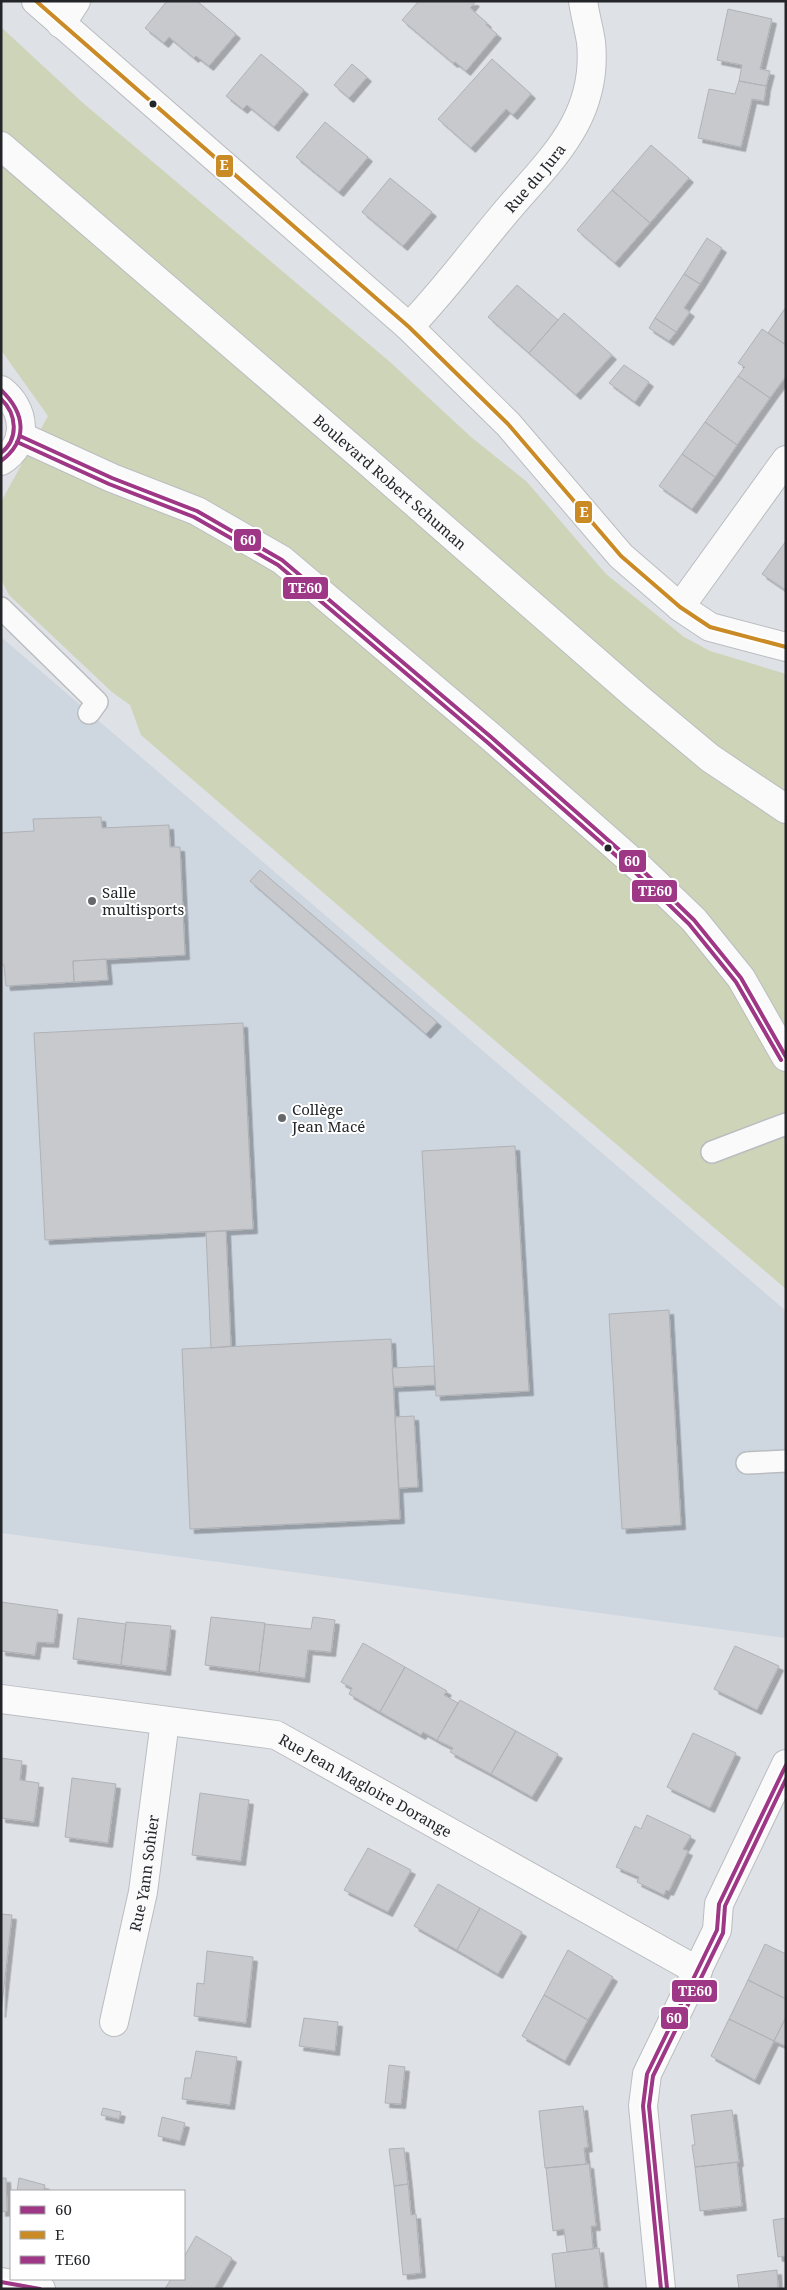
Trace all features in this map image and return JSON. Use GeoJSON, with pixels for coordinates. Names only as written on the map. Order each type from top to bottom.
{"type":"FeatureCollection","features":[{"type":"Feature","properties":{"kind":"street"},"geometry":{"type":"LineString","coordinates":[[36,1],[409,327],[508,424],[621,556],[680,607],[710,627],[786,647]]}},
{"type":"Feature","properties":{"kind":"street"},"geometry":{"type":"LineString","coordinates":[[61,24],[76,1]]}},
{"type":"Feature","properties":{"kind":"street","name":"Rue du Jura"},"geometry":{"type":"LineString","coordinates":[[409,327],[560,151],[578,120],[589,85],[591,43],[583,1]]}},
{"type":"Feature","properties":{"kind":"street","name":"Boulevard Robert Schuman"},"geometry":{"type":"LineString","coordinates":[[1,146],[376,468],[637,698],[710,758],[786,809]]}},
{"type":"Feature","properties":{"kind":"street"},"geometry":{"type":"LineString","coordinates":[[1,390],[11,397],[18,409],[22,423],[20,436],[15,448],[1,461]]}},
{"type":"Feature","properties":{"kind":"street"},"geometry":{"type":"LineString","coordinates":[[20,436],[112,478],[197,511],[282,560],[491,737],[641,869],[694,920],[741,978],[786,1057]]}},
{"type":"Feature","properties":{"kind":"street"},"geometry":{"type":"LineString","coordinates":[[680,607],[786,460]]}},
{"type":"Feature","properties":{"kind":"street","name":"Rue Jean Magloire Dorange"},"geometry":{"type":"LineString","coordinates":[[1,1699],[276,1735],[698,1970]]}},
{"type":"Feature","properties":{"kind":"street","name":"Rue Yann Sohier"},"geometry":{"type":"LineString","coordinates":[[114,2022],[144,1892],[165,1721]]}},
{"type":"Feature","properties":{"kind":"street"},"geometry":{"type":"LineString","coordinates":[[661,2289],[643,2106],[647,2074],[718,1930],[719,1904],[786,1764]]}},
{"type":"Feature","properties":{"kind":"street"},"geometry":{"type":"LineString","coordinates":[[1,2282],[41,2289]]}},
{"type":"Feature","properties":{"kind":"lane"},"geometry":{"type":"LineString","coordinates":[[1,608],[97,702],[89,714]]}},
{"type":"Feature","properties":{"kind":"lane"},"geometry":{"type":"LineString","coordinates":[[712,1152],[786,1124]]}},
{"type":"Feature","properties":{"kind":"lane"},"geometry":{"type":"LineString","coordinates":[[747,1462],[786,1461]]}},
{"type":"Feature","properties":{"kind":"shaded area","name":"Collège Jean Macé"},"geometry":{"type":"Polygon","coordinates":[[[1,637],[786,1311],[786,1638],[1,1533],[1,637]]]}},
{"type":"Feature","properties":{"kind":"green space"},"geometry":{"type":"Polygon","coordinates":[[[1,27],[83,103],[390,362],[471,437],[527,482],[606,574],[684,637],[710,651],[786,674],[786,1289],[141,735],[130,705],[112,692],[9,595],[1,579],[1,502],[48,416],[1,350],[1,27]]]}},
{"type":"Feature","properties":{"kind":"building"},"geometry":{"type":"Polygon","coordinates":[[[167,1],[197,1],[236,34],[209,66],[196,56],[194,58],[169,37],[164,43],[145,28],[167,1]]]}},
{"type":"Feature","properties":{"kind":"building"},"geometry":{"type":"Polygon","coordinates":[[[419,1],[473,1],[475,2],[470,8],[497,34],[466,71],[455,62],[453,63],[402,20],[419,1]]]}},
{"type":"Feature","properties":{"kind":"building"},"geometry":{"type":"Polygon","coordinates":[[[728,9],[772,19],[760,69],[770,71],[766,86],[739,81],[742,65],[717,60],[728,9]]]}},
{"type":"Feature","properties":{"kind":"building"},"geometry":{"type":"Polygon","coordinates":[[[261,54],[304,90],[274,127],[247,105],[243,109],[226,96],[261,54]]]}},
{"type":"Feature","properties":{"kind":"building"},"geometry":{"type":"Polygon","coordinates":[[[492,59],[531,94],[513,115],[506,109],[471,148],[438,119],[492,59]]]}},
{"type":"Feature","properties":{"kind":"building"},"geometry":{"type":"Polygon","coordinates":[[[352,64],[367,77],[349,98],[334,85],[352,64]]]}},
{"type":"Feature","properties":{"kind":"building"},"geometry":{"type":"Polygon","coordinates":[[[739,81],[766,86],[764,101],[752,99],[741,147],[698,138],[709,89],[735,94],[739,81]]]}},
{"type":"Feature","properties":{"kind":"building"},"geometry":{"type":"Polygon","coordinates":[[[325,122],[368,157],[339,192],[296,157],[325,122]]]}},
{"type":"Feature","properties":{"kind":"building"},"geometry":{"type":"Polygon","coordinates":[[[651,145],[689,178],[650,223],[612,190],[651,145]]]}},
{"type":"Feature","properties":{"kind":"building"},"geometry":{"type":"Polygon","coordinates":[[[390,178],[432,212],[403,246],[362,212],[390,178]]]}},
{"type":"Feature","properties":{"kind":"building"},"geometry":{"type":"Polygon","coordinates":[[[612,190],[650,223],[615,263],[577,230],[612,190]]]}},
{"type":"Feature","properties":{"kind":"building"},"geometry":{"type":"Polygon","coordinates":[[[707,238],[722,248],[700,284],[684,274],[707,238]]]}},
{"type":"Feature","properties":{"kind":"building"},"geometry":{"type":"Polygon","coordinates":[[[684,274],[700,284],[684,308],[690,312],[676,332],[655,318],[684,274]]]}},
{"type":"Feature","properties":{"kind":"building"},"geometry":{"type":"Polygon","coordinates":[[[517,285],[558,320],[529,353],[488,317],[517,285]]]}},
{"type":"Feature","properties":{"kind":"building"},"geometry":{"type":"Polygon","coordinates":[[[786,307],[786,345],[768,333],[786,307]]]}},
{"type":"Feature","properties":{"kind":"building"},"geometry":{"type":"Polygon","coordinates":[[[564,313],[612,355],[576,395],[529,353],[564,313]]]}},
{"type":"Feature","properties":{"kind":"building"},"geometry":{"type":"Polygon","coordinates":[[[655,318],[676,332],[669,341],[649,328],[655,318]]]}},
{"type":"Feature","properties":{"kind":"building"},"geometry":{"type":"Polygon","coordinates":[[[762,329],[786,345],[786,376],[770,398],[738,376],[745,367],[738,363],[762,329]]]}},
{"type":"Feature","properties":{"kind":"building"},"geometry":{"type":"Polygon","coordinates":[[[624,365],[649,382],[635,402],[609,383],[624,365]]]}},
{"type":"Feature","properties":{"kind":"building"},"geometry":{"type":"Polygon","coordinates":[[[738,376],[770,398],[737,445],[705,422],[738,376]]]}},
{"type":"Feature","properties":{"kind":"building"},"geometry":{"type":"Polygon","coordinates":[[[705,422],[737,445],[715,477],[682,454],[705,422]]]}},
{"type":"Feature","properties":{"kind":"building"},"geometry":{"type":"Polygon","coordinates":[[[682,454],[715,477],[692,509],[659,486],[682,454]]]}},
{"type":"Feature","properties":{"kind":"building"},"geometry":{"type":"Polygon","coordinates":[[[786,541],[786,589],[784,589],[762,574],[786,541]]]}},
{"type":"Feature","properties":{"kind":"building","name":"Salle multisports"},"geometry":{"type":"Polygon","coordinates":[[[101,817],[102,828],[169,825],[170,847],[180,847],[185,955],[73,961],[74,982],[6,986],[4,965],[1,965],[1,833],[34,831],[33,819],[101,817]]]}},
{"type":"Feature","properties":{"kind":"building"},"geometry":{"type":"Polygon","coordinates":[[[260,870],[437,1022],[426,1034],[250,881],[260,870]]]}},
{"type":"Feature","properties":{"kind":"building"},"geometry":{"type":"Polygon","coordinates":[[[106,959],[108,980],[74,982],[73,961],[106,959]]]}},
{"type":"Feature","properties":{"kind":"building"},"geometry":{"type":"Polygon","coordinates":[[[243,1023],[253,1229],[45,1240],[34,1033],[243,1023]]]}},
{"type":"Feature","properties":{"kind":"building"},"geometry":{"type":"Polygon","coordinates":[[[515,1146],[529,1391],[436,1396],[422,1151],[515,1146]]]}},
{"type":"Feature","properties":{"kind":"building"},"geometry":{"type":"Polygon","coordinates":[[[226,1231],[231,1346],[211,1348],[206,1232],[226,1231]]]}},
{"type":"Feature","properties":{"kind":"building"},"geometry":{"type":"Polygon","coordinates":[[[669,1310],[681,1525],[622,1529],[609,1314],[669,1310]]]}},
{"type":"Feature","properties":{"kind":"building"},"geometry":{"type":"Polygon","coordinates":[[[391,1339],[400,1519],[190,1529],[182,1349],[391,1339]]]}},
{"type":"Feature","properties":{"kind":"building"},"geometry":{"type":"Polygon","coordinates":[[[434,1366],[435,1385],[394,1387],[392,1368],[434,1366]]]}},
{"type":"Feature","properties":{"kind":"building"},"geometry":{"type":"Polygon","coordinates":[[[414,1416],[418,1487],[399,1488],[395,1417],[414,1416]]]}},
{"type":"Feature","properties":{"kind":"building"},"geometry":{"type":"Polygon","coordinates":[[[1,1602],[58,1610],[54,1643],[37,1642],[35,1655],[1,1651],[1,1602]]]}},
{"type":"Feature","properties":{"kind":"building"},"geometry":{"type":"Polygon","coordinates":[[[211,1617],[265,1623],[259,1672],[205,1665],[211,1617]]]}},
{"type":"Feature","properties":{"kind":"building"},"geometry":{"type":"Polygon","coordinates":[[[313,1617],[335,1620],[331,1652],[308,1650],[305,1678],[259,1672],[265,1624],[311,1629],[313,1617]]]}},
{"type":"Feature","properties":{"kind":"building"},"geometry":{"type":"Polygon","coordinates":[[[78,1618],[126,1624],[121,1665],[73,1659],[78,1618]]]}},
{"type":"Feature","properties":{"kind":"building"},"geometry":{"type":"Polygon","coordinates":[[[126,1622],[171,1626],[166,1671],[121,1665],[126,1622]]]}},
{"type":"Feature","properties":{"kind":"building"},"geometry":{"type":"Polygon","coordinates":[[[363,1643],[405,1667],[380,1712],[349,1694],[352,1688],[341,1682],[363,1643]]]}},
{"type":"Feature","properties":{"kind":"building"},"geometry":{"type":"Polygon","coordinates":[[[735,1646],[779,1666],[757,1710],[714,1689],[735,1646]]]}},
{"type":"Feature","properties":{"kind":"building"},"geometry":{"type":"Polygon","coordinates":[[[405,1667],[447,1691],[444,1695],[458,1703],[437,1740],[423,1732],[421,1735],[380,1712],[405,1667]]]}},
{"type":"Feature","properties":{"kind":"building"},"geometry":{"type":"Polygon","coordinates":[[[460,1700],[516,1731],[491,1774],[450,1752],[453,1748],[437,1740],[460,1700]]]}},
{"type":"Feature","properties":{"kind":"building"},"geometry":{"type":"Polygon","coordinates":[[[516,1731],[558,1754],[532,1797],[491,1774],[516,1731]]]}},
{"type":"Feature","properties":{"kind":"building"},"geometry":{"type":"Polygon","coordinates":[[[693,1733],[736,1753],[710,1808],[667,1787],[693,1733]]]}},
{"type":"Feature","properties":{"kind":"building"},"geometry":{"type":"Polygon","coordinates":[[[1,1758],[22,1761],[20,1780],[39,1783],[34,1822],[1,1818],[1,1758]]]}},
{"type":"Feature","properties":{"kind":"building"},"geometry":{"type":"Polygon","coordinates":[[[72,1778],[116,1784],[108,1843],[65,1837],[72,1778]]]}},
{"type":"Feature","properties":{"kind":"building"},"geometry":{"type":"Polygon","coordinates":[[[200,1793],[249,1800],[241,1861],[192,1855],[200,1793]]]}},
{"type":"Feature","properties":{"kind":"building"},"geometry":{"type":"Polygon","coordinates":[[[647,1815],[691,1836],[683,1849],[688,1851],[669,1891],[666,1890],[664,1895],[637,1882],[639,1877],[616,1867],[635,1826],[641,1829],[647,1815]]]}},
{"type":"Feature","properties":{"kind":"building"},"geometry":{"type":"Polygon","coordinates":[[[368,1848],[411,1870],[388,1912],[344,1890],[368,1848]]]}},
{"type":"Feature","properties":{"kind":"building"},"geometry":{"type":"Polygon","coordinates":[[[438,1884],[480,1908],[457,1950],[414,1926],[438,1884]]]}},
{"type":"Feature","properties":{"kind":"building"},"geometry":{"type":"Polygon","coordinates":[[[480,1908],[522,1932],[498,1974],[457,1950],[480,1908]]]}},
{"type":"Feature","properties":{"kind":"building"},"geometry":{"type":"Polygon","coordinates":[[[1,1914],[12,1915],[1,2013],[1,1914]]]}},
{"type":"Feature","properties":{"kind":"building"},"geometry":{"type":"Polygon","coordinates":[[[765,1944],[786,1954],[786,1999],[748,1980],[765,1944]]]}},
{"type":"Feature","properties":{"kind":"building"},"geometry":{"type":"Polygon","coordinates":[[[568,1950],[613,1977],[588,2020],[544,1995],[568,1950]]]}},
{"type":"Feature","properties":{"kind":"building"},"geometry":{"type":"Polygon","coordinates":[[[207,1951],[253,1957],[246,2023],[194,2016],[197,1983],[204,1984],[207,1951]]]}},
{"type":"Feature","properties":{"kind":"building"},"geometry":{"type":"Polygon","coordinates":[[[748,1980],[786,1999],[786,2017],[774,2041],[729,2019],[748,1980]]]}},
{"type":"Feature","properties":{"kind":"building"},"geometry":{"type":"Polygon","coordinates":[[[544,1995],[588,2020],[565,2061],[522,2036],[544,1995]]]}},
{"type":"Feature","properties":{"kind":"building"},"geometry":{"type":"Polygon","coordinates":[[[786,2017],[786,2046],[774,2041],[786,2017]]]}},
{"type":"Feature","properties":{"kind":"building"},"geometry":{"type":"Polygon","coordinates":[[[304,2018],[338,2022],[335,2051],[299,2046],[304,2018]]]}},
{"type":"Feature","properties":{"kind":"building"},"geometry":{"type":"Polygon","coordinates":[[[729,2019],[774,2041],[755,2080],[711,2056],[729,2019]]]}},
{"type":"Feature","properties":{"kind":"building"},"geometry":{"type":"Polygon","coordinates":[[[196,2051],[237,2057],[230,2105],[182,2099],[185,2078],[191,2078],[196,2051]]]}},
{"type":"Feature","properties":{"kind":"building"},"geometry":{"type":"Polygon","coordinates":[[[389,2065],[405,2067],[401,2104],[385,2103],[389,2065]]]}},
{"type":"Feature","properties":{"kind":"building"},"geometry":{"type":"Polygon","coordinates":[[[583,2106],[588,2147],[584,2148],[586,2164],[545,2168],[539,2111],[583,2106]]]}},
{"type":"Feature","properties":{"kind":"building"},"geometry":{"type":"Polygon","coordinates":[[[103,2108],[121,2112],[119,2119],[101,2115],[103,2108]]]}},
{"type":"Feature","properties":{"kind":"building"},"geometry":{"type":"Polygon","coordinates":[[[732,2110],[739,2162],[695,2167],[692,2145],[695,2145],[691,2115],[732,2110]]]}},
{"type":"Feature","properties":{"kind":"building"},"geometry":{"type":"Polygon","coordinates":[[[162,2117],[185,2123],[180,2141],[158,2136],[162,2117]]]}},
{"type":"Feature","properties":{"kind":"building"},"geometry":{"type":"Polygon","coordinates":[[[404,2148],[408,2184],[394,2186],[389,2149],[404,2148]]]}},
{"type":"Feature","properties":{"kind":"building"},"geometry":{"type":"Polygon","coordinates":[[[737,2162],[742,2206],[700,2211],[695,2167],[737,2162]]]}},
{"type":"Feature","properties":{"kind":"building"},"geometry":{"type":"Polygon","coordinates":[[[589,2164],[596,2226],[591,2226],[593,2249],[567,2252],[564,2229],[553,2231],[546,2168],[589,2164]]]}},
{"type":"Feature","properties":{"kind":"building"},"geometry":{"type":"Polygon","coordinates":[[[1,2178],[6,2178],[7,2211],[1,2212],[1,2178]]]}},
{"type":"Feature","properties":{"kind":"building"},"geometry":{"type":"Polygon","coordinates":[[[19,2178],[45,2185],[44,2189],[48,2190],[17,2190],[19,2178]]]}},
{"type":"Feature","properties":{"kind":"building"},"geometry":{"type":"Polygon","coordinates":[[[408,2184],[411,2215],[416,2214],[421,2273],[403,2275],[394,2186],[408,2184]]]}},
{"type":"Feature","properties":{"kind":"building"},"geometry":{"type":"Polygon","coordinates":[[[786,2218],[786,2256],[778,2257],[773,2220],[786,2218]]]}},
{"type":"Feature","properties":{"kind":"building"},"geometry":{"type":"Polygon","coordinates":[[[196,2236],[232,2258],[214,2289],[165,2289],[170,2280],[185,2280],[185,2255],[196,2236]]]}},
{"type":"Feature","properties":{"kind":"building"},"geometry":{"type":"Polygon","coordinates":[[[599,2248],[604,2289],[556,2289],[552,2254],[599,2248]]]}},
{"type":"Feature","properties":{"kind":"building"},"geometry":{"type":"Polygon","coordinates":[[[777,2270],[778,2289],[739,2289],[737,2275],[777,2270]]]}},
{"type":"Feature","properties":{"kind":"transit line","name":"E"},"geometry":{"type":"LineString","coordinates":[[36,1],[409,327],[508,424],[621,556],[680,607],[710,627],[786,647]]}},
{"type":"Feature","properties":{"kind":"transit line","name":"60"},"geometry":{"type":"LineString","coordinates":[[1,390],[15,408],[20,426],[20,435],[16,444],[1,461]]}},
{"type":"Feature","properties":{"kind":"transit line","name":"TE60"},"geometry":{"type":"LineString","coordinates":[[1,399],[10,412],[14,426],[11,441],[1,453]]}},
{"type":"Feature","properties":{"kind":"transit line","name":"60"},"geometry":{"type":"LineString","coordinates":[[20,436],[112,478],[197,511],[282,560],[491,737],[641,869],[694,920],[741,978],[786,1057]]}},
{"type":"Feature","properties":{"kind":"transit line","name":"TE60"},"geometry":{"type":"LineString","coordinates":[[17,442],[109,484],[194,517],[278,565],[487,742],[637,874],[689,924],[736,982],[781,1060]]}},
{"type":"Feature","properties":{"kind":"transit line","name":"60"},"geometry":{"type":"LineString","coordinates":[[661,2289],[643,2106],[647,2074],[717,1930],[719,1904],[786,1765]]}},
{"type":"Feature","properties":{"kind":"transit line","name":"TE60"},"geometry":{"type":"LineString","coordinates":[[667,2288],[649,2106],[653,2076],[723,1933],[725,1906],[786,1779]]}},
{"type":"Feature","properties":{"kind":"transit line","name":"60"},"geometry":{"type":"LineString","coordinates":[[1,2282],[40,2289]]}},
{"type":"Feature","properties":{"kind":"place","name":"Salle multisports"},"geometry":{"type":"Point","coordinates":[92,901]}},
{"type":"Feature","properties":{"kind":"place","name":"Collège Jean Macé"},"geometry":{"type":"Point","coordinates":[282,1118]}}]}
